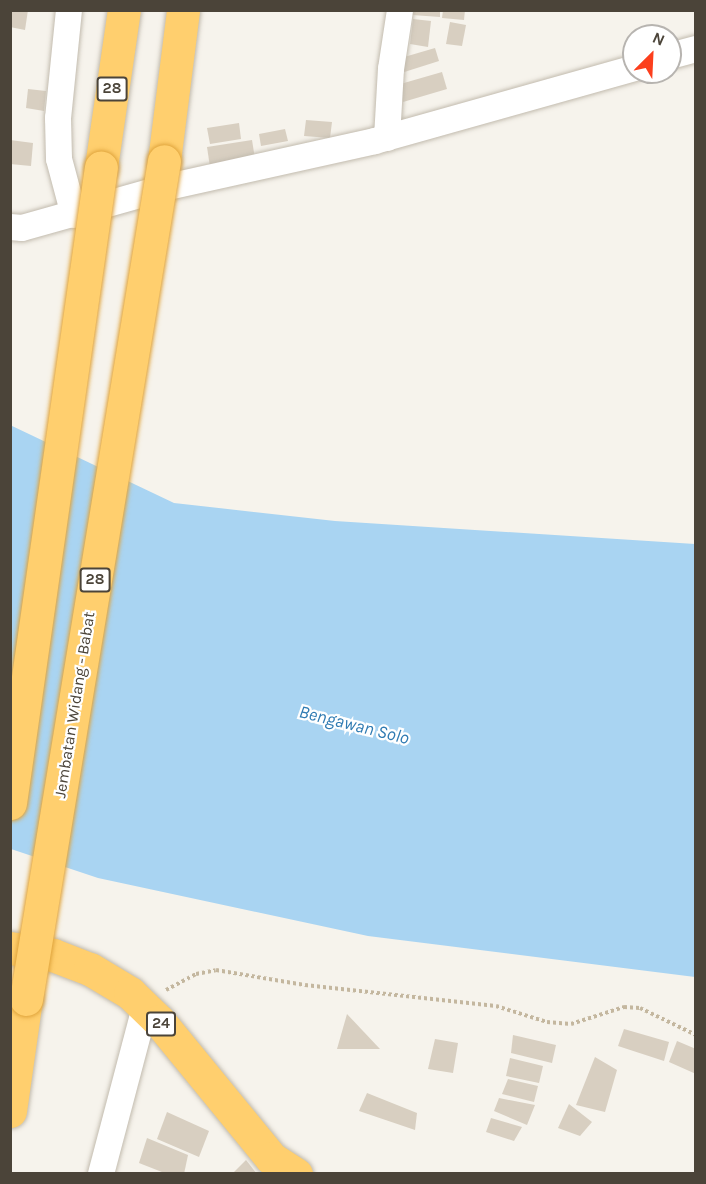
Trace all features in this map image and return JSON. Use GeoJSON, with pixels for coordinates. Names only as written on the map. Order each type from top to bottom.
{"type":"FeatureCollection","features":[{"type":"Feature","properties":{"kind":"highway","name":"28"},"geometry":{"type":"LineString","coordinates":[[10,803],[124,10]]}},
{"type":"Feature","properties":{"kind":"highway","name":"Jembatan Widang - Babat"},"geometry":{"type":"LineString","coordinates":[[10,1111],[26,999],[164,162],[183,10]]}},
{"type":"Feature","properties":{"kind":"highway","name":"24"},"geometry":{"type":"LineString","coordinates":[[10,948],[53,955],[90,969],[130,993],[151,1001],[280,1168]]}},
{"type":"Feature","properties":{"kind":"street"},"geometry":{"type":"LineString","coordinates":[[69,10],[58,128],[59,159],[74,215]]}},
{"type":"Feature","properties":{"kind":"street"},"geometry":{"type":"LineString","coordinates":[[387,138],[393,49],[400,10]]}},
{"type":"Feature","properties":{"kind":"street"},"geometry":{"type":"LineString","coordinates":[[10,227],[22,228],[168,187],[387,138],[622,71]]}},
{"type":"Feature","properties":{"kind":"street"},"geometry":{"type":"LineString","coordinates":[[101,1173],[151,1001]]}},
{"type":"Feature","properties":{"kind":"path"},"geometry":{"type":"LineString","coordinates":[[151,1001],[196,974],[216,970],[305,985],[496,1006],[563,1023],[624,1006],[640,1008],[696,1035]]}},
{"type":"Feature","properties":{"kind":"water","name":"Bengawan Solo"},"geometry":{"type":"Polygon","coordinates":[[[10,425],[174,503],[335,521],[695,544],[695,977],[368,936],[98,878],[11,849],[10,425]]]}},
{"type":"Feature","properties":{"kind":"building"},"geometry":{"type":"Polygon","coordinates":[[[10,10],[28,10],[25,30],[10,27],[10,10]]]}},
{"type":"Feature","properties":{"kind":"building"},"geometry":{"type":"Polygon","coordinates":[[[412,10],[440,10],[440,17],[412,15],[412,10]]]}},
{"type":"Feature","properties":{"kind":"building"},"geometry":{"type":"Polygon","coordinates":[[[443,10],[465,10],[464,20],[442,18],[443,10]]]}},
{"type":"Feature","properties":{"kind":"building"},"geometry":{"type":"Polygon","coordinates":[[[413,19],[431,21],[428,47],[410,44],[413,19]]]}},
{"type":"Feature","properties":{"kind":"building"},"geometry":{"type":"Polygon","coordinates":[[[450,22],[466,25],[462,46],[446,44],[450,22]]]}},
{"type":"Feature","properties":{"kind":"building"},"geometry":{"type":"Polygon","coordinates":[[[435,48],[439,61],[398,74],[394,60],[435,48]]]}},
{"type":"Feature","properties":{"kind":"building"},"geometry":{"type":"Polygon","coordinates":[[[442,72],[447,89],[403,102],[397,85],[442,72]]]}},
{"type":"Feature","properties":{"kind":"building"},"geometry":{"type":"Polygon","coordinates":[[[28,89],[46,91],[44,111],[26,108],[28,89]]]}},
{"type":"Feature","properties":{"kind":"building"},"geometry":{"type":"Polygon","coordinates":[[[306,120],[332,122],[330,138],[304,136],[306,120]]]}},
{"type":"Feature","properties":{"kind":"building"},"geometry":{"type":"Polygon","coordinates":[[[239,123],[241,139],[210,144],[207,128],[239,123]]]}},
{"type":"Feature","properties":{"kind":"building"},"geometry":{"type":"Polygon","coordinates":[[[285,129],[288,141],[261,146],[259,134],[285,129]]]}},
{"type":"Feature","properties":{"kind":"building"},"geometry":{"type":"Polygon","coordinates":[[[10,140],[33,143],[31,166],[10,164],[10,140]]]}},
{"type":"Feature","properties":{"kind":"building"},"geometry":{"type":"Polygon","coordinates":[[[252,140],[255,159],[210,167],[207,147],[252,140]]]}},
{"type":"Feature","properties":{"kind":"building"},"geometry":{"type":"Polygon","coordinates":[[[347,1014],[380,1049],[337,1049],[347,1014]]]}},
{"type":"Feature","properties":{"kind":"building"},"geometry":{"type":"Polygon","coordinates":[[[624,1029],[669,1042],[664,1061],[618,1046],[624,1029]]]}},
{"type":"Feature","properties":{"kind":"building"},"geometry":{"type":"Polygon","coordinates":[[[513,1035],[556,1045],[552,1063],[511,1053],[513,1035]]]}},
{"type":"Feature","properties":{"kind":"building"},"geometry":{"type":"Polygon","coordinates":[[[435,1039],[458,1043],[453,1073],[428,1069],[435,1039]]]}},
{"type":"Feature","properties":{"kind":"building"},"geometry":{"type":"Polygon","coordinates":[[[677,1041],[696,1049],[696,1074],[669,1062],[677,1041]]]}},
{"type":"Feature","properties":{"kind":"building"},"geometry":{"type":"Polygon","coordinates":[[[595,1057],[617,1070],[605,1112],[576,1105],[595,1057]]]}},
{"type":"Feature","properties":{"kind":"building"},"geometry":{"type":"Polygon","coordinates":[[[510,1058],[543,1066],[539,1083],[506,1076],[510,1058]]]}},
{"type":"Feature","properties":{"kind":"building"},"geometry":{"type":"Polygon","coordinates":[[[508,1079],[538,1086],[534,1102],[502,1094],[508,1079]]]}},
{"type":"Feature","properties":{"kind":"building"},"geometry":{"type":"Polygon","coordinates":[[[367,1093],[417,1113],[415,1130],[359,1111],[367,1093]]]}},
{"type":"Feature","properties":{"kind":"building"},"geometry":{"type":"Polygon","coordinates":[[[499,1098],[535,1105],[527,1125],[494,1111],[499,1098]]]}},
{"type":"Feature","properties":{"kind":"building"},"geometry":{"type":"Polygon","coordinates":[[[569,1104],[592,1122],[580,1136],[558,1128],[569,1104]]]}},
{"type":"Feature","properties":{"kind":"building"},"geometry":{"type":"Polygon","coordinates":[[[167,1112],[209,1131],[199,1157],[157,1139],[167,1112]]]}},
{"type":"Feature","properties":{"kind":"building"},"geometry":{"type":"Polygon","coordinates":[[[491,1118],[522,1127],[514,1141],[486,1132],[491,1118]]]}},
{"type":"Feature","properties":{"kind":"building"},"geometry":{"type":"Polygon","coordinates":[[[147,1138],[188,1155],[184,1174],[167,1174],[139,1163],[147,1138]]]}},
{"type":"Feature","properties":{"kind":"building"},"geometry":{"type":"Polygon","coordinates":[[[246,1160],[257,1174],[232,1174],[246,1160]]]}}]}
